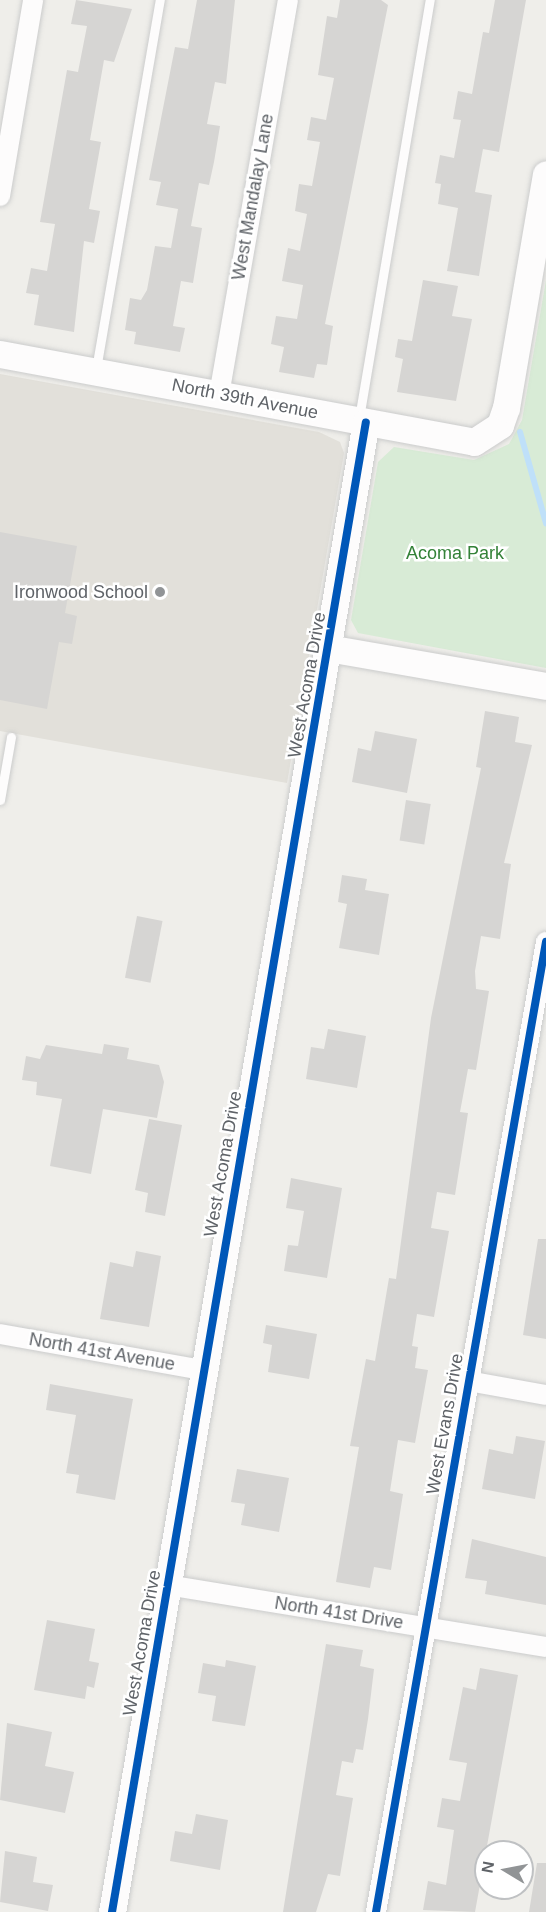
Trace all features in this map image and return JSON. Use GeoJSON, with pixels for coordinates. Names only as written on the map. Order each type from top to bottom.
{"type":"FeatureCollection","features":[{"type":"Feature","properties":{"kind":"street"},"geometry":{"type":"LineString","coordinates":[[0,196],[9,87],[33,0]]}},
{"type":"Feature","properties":{"kind":"street","name":"West Mandalay Lane"},"geometry":{"type":"LineString","coordinates":[[219,395],[288,0]]}},
{"type":"Feature","properties":{"kind":"street","name":"North 39th Avenue"},"geometry":{"type":"LineString","coordinates":[[0,354],[474,442],[489,436],[506,408],[546,174]]}},
{"type":"Feature","properties":{"kind":"street","name":"West Acoma Drive"},"geometry":{"type":"LineString","coordinates":[[112,1912],[328,648],[362,421]]}},
{"type":"Feature","properties":{"kind":"street"},"geometry":{"type":"LineString","coordinates":[[328,648],[546,686]]}},
{"type":"Feature","properties":{"kind":"street","name":"West Evans Drive"},"geometry":{"type":"LineString","coordinates":[[376,1912],[546,942]]}},
{"type":"Feature","properties":{"kind":"street","name":"North 41st Avenue"},"geometry":{"type":"LineString","coordinates":[[0,1334],[203,1370]]}},
{"type":"Feature","properties":{"kind":"street"},"geometry":{"type":"LineString","coordinates":[[468,1381],[546,1395]]}},
{"type":"Feature","properties":{"kind":"street","name":"North 41st Drive"},"geometry":{"type":"LineString","coordinates":[[167,1584],[546,1647]]}},
{"type":"Feature","properties":{"kind":"lane"},"geometry":{"type":"LineString","coordinates":[[96,372],[160,0]]}},
{"type":"Feature","properties":{"kind":"lane"},"geometry":{"type":"LineString","coordinates":[[362,421],[430,0]]}},
{"type":"Feature","properties":{"kind":"lane"},"geometry":{"type":"LineString","coordinates":[[0,800],[11,737]]}},
{"type":"Feature","properties":{"kind":"shaded area","name":"Ironwood School"},"geometry":{"type":"Polygon","coordinates":[[[0,374],[319,432],[340,442],[344,453],[287,783],[0,731],[0,374]]]}},
{"type":"Feature","properties":{"kind":"green space","name":"Acoma Park"},"geometry":{"type":"Polygon","coordinates":[[[546,280],[546,668],[358,633],[351,620],[378,462],[394,447],[474,460],[509,444],[522,420],[546,280]]]}},
{"type":"Feature","properties":{"kind":"building"},"geometry":{"type":"Polygon","coordinates":[[[76,0],[132,9],[114,62],[104,60],[90,140],[101,142],[89,209],[100,211],[94,243],[84,241],[74,332],[34,325],[39,295],[26,293],[31,268],[47,271],[55,224],[40,222],[67,70],[78,72],[87,26],[71,24],[76,0]]]}},
{"type":"Feature","properties":{"kind":"building"},"geometry":{"type":"Polygon","coordinates":[[[197,0],[235,0],[226,84],[215,82],[207,124],[220,126],[214,162],[209,185],[199,183],[191,226],[202,228],[193,283],[181,281],[173,326],[185,328],[180,352],[134,344],[136,332],[125,330],[130,298],[141,300],[147,290],[155,246],[171,248],[178,209],[156,205],[161,182],[149,180],[175,47],[188,49],[197,0]]]}},
{"type":"Feature","properties":{"kind":"building"},"geometry":{"type":"Polygon","coordinates":[[[340,0],[381,0],[388,5],[325,324],[333,326],[327,365],[317,364],[314,378],[279,372],[284,347],[271,344],[276,316],[297,319],[303,285],[282,281],[288,248],[300,251],[307,214],[295,211],[299,184],[312,186],[320,142],[307,140],[311,117],[326,120],[334,78],[318,75],[327,16],[337,18],[340,0]]]}},
{"type":"Feature","properties":{"kind":"building"},"geometry":{"type":"Polygon","coordinates":[[[495,0],[526,0],[499,152],[483,149],[475,192],[492,195],[479,276],[447,271],[458,208],[438,204],[441,184],[435,183],[440,155],[454,158],[461,120],[453,119],[458,91],[472,94],[483,32],[489,33],[495,0]]]}},
{"type":"Feature","properties":{"kind":"building"},"geometry":{"type":"Polygon","coordinates":[[[423,280],[458,286],[452,316],[472,319],[456,401],[397,392],[403,359],[395,357],[398,339],[412,341],[423,280]]]}},
{"type":"Feature","properties":{"kind":"building"},"geometry":{"type":"Polygon","coordinates":[[[0,532],[77,546],[65,613],[77,616],[72,644],[59,642],[47,709],[0,700],[0,532]]]}},
{"type":"Feature","properties":{"kind":"building"},"geometry":{"type":"Polygon","coordinates":[[[485,711],[519,717],[515,742],[532,745],[504,863],[511,864],[500,939],[481,936],[475,971],[476,989],[489,991],[476,1070],[468,1069],[460,1112],[468,1113],[455,1195],[437,1192],[431,1228],[449,1231],[434,1317],[417,1314],[412,1346],[418,1347],[415,1368],[428,1370],[415,1443],[398,1440],[390,1491],[403,1494],[391,1570],[374,1567],[370,1588],[336,1582],[359,1447],[350,1446],[366,1359],[375,1361],[389,1278],[396,1279],[431,1018],[481,768],[476,767],[485,711]]]}},
{"type":"Feature","properties":{"kind":"building"},"geometry":{"type":"Polygon","coordinates":[[[375,731],[417,739],[407,793],[352,782],[358,748],[371,751],[375,731]]]}},
{"type":"Feature","properties":{"kind":"building"},"geometry":{"type":"Polygon","coordinates":[[[406,800],[431,804],[424,844],[400,840],[406,800]]]}},
{"type":"Feature","properties":{"kind":"building"},"geometry":{"type":"Polygon","coordinates":[[[342,875],[367,879],[365,890],[389,894],[379,955],[339,948],[347,904],[338,902],[342,875]]]}},
{"type":"Feature","properties":{"kind":"building"},"geometry":{"type":"Polygon","coordinates":[[[137,916],[163,921],[151,983],[125,978],[137,916]]]}},
{"type":"Feature","properties":{"kind":"building"},"geometry":{"type":"Polygon","coordinates":[[[328,1029],[366,1036],[357,1088],[306,1079],[311,1047],[324,1049],[328,1029]]]}},
{"type":"Feature","properties":{"kind":"building"},"geometry":{"type":"Polygon","coordinates":[[[104,1044],[129,1048],[127,1059],[159,1065],[164,1082],[157,1118],[103,1109],[91,1174],[50,1166],[62,1099],[36,1095],[37,1082],[22,1080],[26,1056],[40,1059],[46,1045],[102,1054],[104,1044]]]}},
{"type":"Feature","properties":{"kind":"building"},"geometry":{"type":"Polygon","coordinates":[[[149,1119],[182,1125],[165,1216],[145,1212],[148,1193],[135,1190],[149,1119]]]}},
{"type":"Feature","properties":{"kind":"building"},"geometry":{"type":"Polygon","coordinates":[[[291,1178],[342,1188],[327,1278],[284,1271],[288,1245],[298,1246],[304,1211],[286,1208],[291,1178]]]}},
{"type":"Feature","properties":{"kind":"building"},"geometry":{"type":"Polygon","coordinates":[[[538,1239],[546,1239],[546,1339],[523,1335],[538,1239]]]}},
{"type":"Feature","properties":{"kind":"building"},"geometry":{"type":"Polygon","coordinates":[[[136,1251],[161,1256],[149,1327],[100,1319],[110,1262],[133,1267],[136,1251]]]}},
{"type":"Feature","properties":{"kind":"building"},"geometry":{"type":"Polygon","coordinates":[[[266,1325],[317,1334],[309,1379],[268,1372],[272,1345],[263,1343],[266,1325]]]}},
{"type":"Feature","properties":{"kind":"building"},"geometry":{"type":"Polygon","coordinates":[[[50,1384],[133,1399],[115,1500],[76,1493],[79,1475],[66,1473],[76,1415],[46,1410],[50,1384]]]}},
{"type":"Feature","properties":{"kind":"building"},"geometry":{"type":"Polygon","coordinates":[[[516,1436],[545,1441],[535,1499],[482,1489],[489,1449],[513,1454],[516,1436]]]}},
{"type":"Feature","properties":{"kind":"building"},"geometry":{"type":"Polygon","coordinates":[[[237,1469],[289,1478],[279,1532],[241,1525],[245,1504],[231,1502],[237,1469]]]}},
{"type":"Feature","properties":{"kind":"building"},"geometry":{"type":"Polygon","coordinates":[[[472,1539],[546,1557],[546,1605],[485,1594],[487,1581],[465,1578],[472,1539]]]}},
{"type":"Feature","properties":{"kind":"building"},"geometry":{"type":"Polygon","coordinates":[[[47,1620],[95,1629],[89,1661],[99,1663],[94,1688],[87,1686],[85,1699],[34,1690],[47,1620]]]}},
{"type":"Feature","properties":{"kind":"building"},"geometry":{"type":"Polygon","coordinates":[[[326,1644],[363,1650],[360,1666],[374,1669],[368,1719],[363,1750],[356,1749],[353,1763],[342,1761],[336,1795],[353,1798],[340,1876],[328,1874],[316,1912],[283,1912],[326,1644]]]}},
{"type":"Feature","properties":{"kind":"building"},"geometry":{"type":"Polygon","coordinates":[[[226,1660],[256,1666],[245,1726],[212,1721],[216,1696],[198,1693],[203,1663],[225,1667],[226,1660]]]}},
{"type":"Feature","properties":{"kind":"building"},"geometry":{"type":"Polygon","coordinates":[[[480,1668],[518,1675],[488,1840],[474,1840],[474,1900],[477,1900],[475,1912],[423,1910],[428,1881],[446,1885],[454,1830],[437,1827],[442,1798],[460,1801],[467,1763],[449,1760],[463,1687],[476,1690],[480,1668]]]}},
{"type":"Feature","properties":{"kind":"building"},"geometry":{"type":"Polygon","coordinates":[[[7,1723],[52,1732],[45,1766],[74,1772],[65,1813],[0,1800],[7,1723]]]}},
{"type":"Feature","properties":{"kind":"building"},"geometry":{"type":"Polygon","coordinates":[[[196,1814],[228,1820],[220,1870],[170,1861],[175,1831],[192,1834],[196,1814]]]}},
{"type":"Feature","properties":{"kind":"building"},"geometry":{"type":"Polygon","coordinates":[[[5,1851],[37,1857],[33,1882],[53,1885],[48,1911],[0,1902],[5,1851]]]}},
{"type":"Feature","properties":{"kind":"building"},"geometry":{"type":"Polygon","coordinates":[[[537,1863],[546,1863],[546,1912],[529,1912],[531,1900],[534,1900],[537,1863]]]}},
{"type":"Feature","properties":{"kind":"waterway"},"geometry":{"type":"LineString","coordinates":[[520,432],[546,523]]}},
{"type":"Feature","properties":{"kind":"cycle path"},"geometry":{"type":"LineString","coordinates":[[112,1912],[366,422]]}},
{"type":"Feature","properties":{"kind":"cycle path"},"geometry":{"type":"LineString","coordinates":[[376,1912],[546,942]]}},
{"type":"Feature","properties":{"kind":"place","name":"Ironwood School"},"geometry":{"type":"Point","coordinates":[160,592]}}]}
